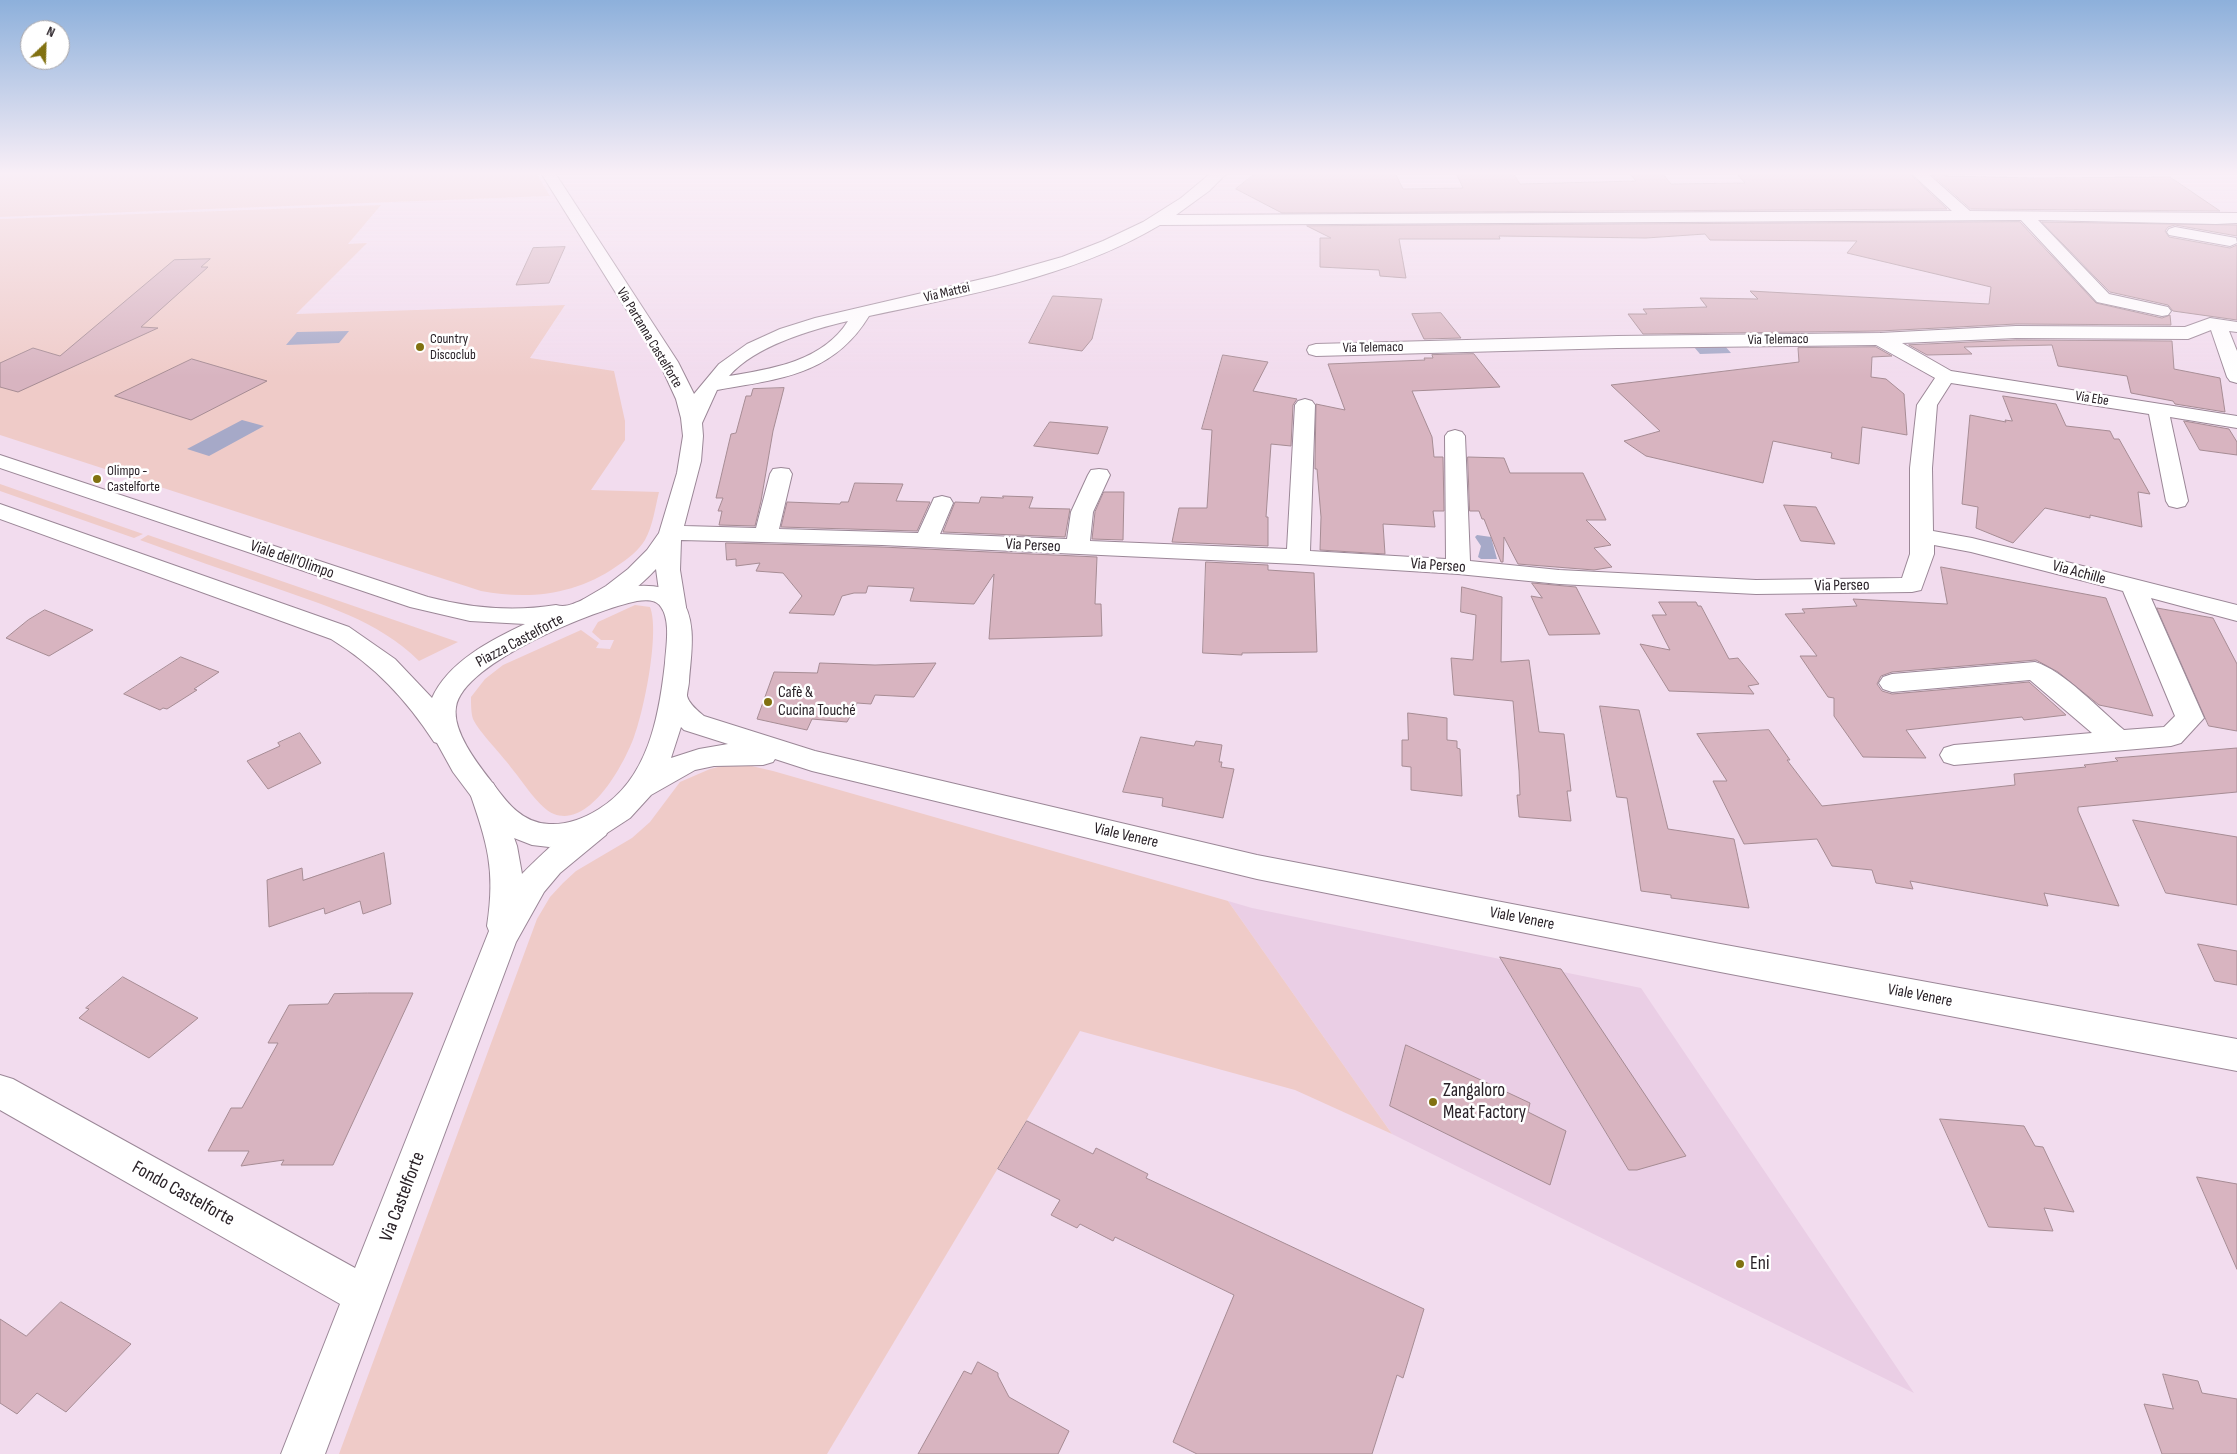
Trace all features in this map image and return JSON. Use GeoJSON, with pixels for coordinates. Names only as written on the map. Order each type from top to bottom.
{"type":"FeatureCollection","features":[{"type":"Feature","properties":{"kind":"street","name":"Via Partanna Castelforte"},"geometry":{"type":"LineString","coordinates":[[591,241],[669,365],[686,402],[692,423],[689,469],[671,532],[670,577],[674,607]]}},
{"type":"Feature","properties":{"kind":"street","name":"Via Mattei"},"geometry":{"type":"LineString","coordinates":[[692,423],[700,398],[731,365],[746,354],[785,333],[1067,261],[1117,241]]}},
{"type":"Feature","properties":{"kind":"street"},"geometry":{"type":"LineString","coordinates":[[2049,241],[2103,298],[2222,325],[2237,377]]}},
{"type":"Feature","properties":{"kind":"street"},"geometry":{"type":"LineString","coordinates":[[2207,241],[2234,247]]}},
{"type":"Feature","properties":{"kind":"street"},"geometry":{"type":"LineString","coordinates":[[711,385],[787,372],[823,357],[856,327],[862,312]]}},
{"type":"Feature","properties":{"kind":"street","name":"Via Telemaco"},"geometry":{"type":"LineString","coordinates":[[1316,350],[1616,342],[1880,339],[2016,332],[2188,334],[2222,325]]}},
{"type":"Feature","properties":{"kind":"street"},"geometry":{"type":"LineString","coordinates":[[1880,339],[1946,376]]}},
{"type":"Feature","properties":{"kind":"street","name":"Via Ebe"},"geometry":{"type":"LineString","coordinates":[[1946,376],[2237,422]]}},
{"type":"Feature","properties":{"kind":"street","name":"Via Perseo"},"geometry":{"type":"LineString","coordinates":[[671,532],[926,540],[1298,557],[1458,567],[1560,577],[1756,587],[1912,585],[1922,554],[1921,468],[1927,405],[1946,376]]}},
{"type":"Feature","properties":{"kind":"street"},"geometry":{"type":"LineString","coordinates":[[1298,557],[1305,405]]}},
{"type":"Feature","properties":{"kind":"street"},"geometry":{"type":"LineString","coordinates":[[2158,409],[2177,501]]}},
{"type":"Feature","properties":{"kind":"street"},"geometry":{"type":"LineString","coordinates":[[1456,436],[1458,567]]}},
{"type":"Feature","properties":{"kind":"street","name":"Viale dell'Olimpo"},"geometry":{"type":"LineString","coordinates":[[0,461],[418,602],[448,610],[476,615],[522,618],[550,615],[591,605]]}},
{"type":"Feature","properties":{"kind":"street"},"geometry":{"type":"LineString","coordinates":[[766,535],[781,474]]}},
{"type":"Feature","properties":{"kind":"street"},"geometry":{"type":"LineString","coordinates":[[1078,548],[1082,512],[1100,475]]}},
{"type":"Feature","properties":{"kind":"street"},"geometry":{"type":"LineString","coordinates":[[926,540],[942,503]]}},
{"type":"Feature","properties":{"kind":"street"},"geometry":{"type":"LineString","coordinates":[[0,511],[340,633],[359,644],[396,673],[417,694],[449,742]]}},
{"type":"Feature","properties":{"kind":"street"},"geometry":{"type":"LineString","coordinates":[[591,605],[609,595],[636,575],[656,555],[671,532]]}},
{"type":"Feature","properties":{"kind":"street","name":"Via Achille"},"geometry":{"type":"LineString","coordinates":[[1922,536],[1972,545],[2237,613]]}},
{"type":"Feature","properties":{"kind":"street"},"geometry":{"type":"LineString","coordinates":[[1954,755],[2171,736],[2190,718],[2134,588]]}},
{"type":"Feature","properties":{"kind":"street","name":"Piazza Castelforte"},"geometry":{"type":"LineString","coordinates":[[646,593],[668,598],[674,607],[679,644],[676,700],[666,740],[641,788],[624,808],[594,827],[581,832],[551,836],[523,831],[512,826],[502,816],[449,742],[444,729],[442,706],[445,695],[457,679],[494,652],[591,605],[616,596],[646,593]]}},
{"type":"Feature","properties":{"kind":"street"},"geometry":{"type":"LineString","coordinates":[[1892,682],[2035,671],[2057,687],[2118,741]]}},
{"type":"Feature","properties":{"kind":"street","name":"Viale Venere"},"geometry":{"type":"LineString","coordinates":[[676,700],[682,712],[694,723],[812,760],[1257,867],[1725,959],[2237,1055]]}},
{"type":"Feature","properties":{"kind":"street","name":"Viale Venere"},"geometry":{"type":"LineString","coordinates":[[641,788],[674,768],[708,756],[743,753],[812,760]]}},
{"type":"Feature","properties":{"kind":"street","name":"Via Castelforte"},"geometry":{"type":"LineString","coordinates":[[483,790],[502,845],[506,864],[507,881],[502,940]]}},
{"type":"Feature","properties":{"kind":"street","name":"Via Castelforte"},"geometry":{"type":"LineString","coordinates":[[304,1454],[502,940],[533,883],[562,853],[594,827]]}},
{"type":"Feature","properties":{"kind":"street","name":"Fondo Castelforte"},"geometry":{"type":"LineString","coordinates":[[0,1091],[365,1296]]}},
{"type":"Feature","properties":{"kind":"shaded area"},"geometry":{"type":"Polygon","coordinates":[[[0,241],[351,241],[348,244],[367,243],[296,314],[565,305],[530,358],[614,371],[625,421],[625,440],[591,490],[659,492],[652,522],[645,540],[629,558],[601,576],[569,589],[552,593],[534,595],[499,594],[481,591],[0,435],[0,241]]]}},
{"type":"Feature","properties":{"kind":"shaded area"},"geometry":{"type":"Polygon","coordinates":[[[0,484],[143,534],[134,538],[0,491],[0,484]]]}},
{"type":"Feature","properties":{"kind":"shaded area"},"geometry":{"type":"Polygon","coordinates":[[[148,535],[458,642],[419,661],[386,635],[349,615],[140,540],[148,535]]]}},
{"type":"Feature","properties":{"kind":"shaded area"},"geometry":{"type":"Polygon","coordinates":[[[635,605],[650,607],[653,619],[653,634],[650,672],[634,737],[614,777],[592,803],[580,812],[567,816],[554,814],[537,801],[476,724],[472,717],[471,697],[485,679],[503,665],[581,630],[599,643],[596,648],[610,649],[614,640],[601,640],[592,632],[598,622],[635,605]]]}},
{"type":"Feature","properties":{"kind":"shaded area"},"geometry":{"type":"Polygon","coordinates":[[[743,764],[1228,901],[1392,1134],[1295,1090],[1080,1031],[827,1454],[339,1454],[537,919],[550,897],[576,871],[632,838],[650,822],[680,782],[710,769],[726,765],[743,764]]]}},
{"type":"Feature","properties":{"kind":"shaded area","name":"Eni"},"geometry":{"type":"Polygon","coordinates":[[[1228,901],[1252,908],[1641,988],[1914,1393],[1392,1134],[1228,901]]]}},
{"type":"Feature","properties":{"kind":"water"},"geometry":{"type":"Polygon","coordinates":[[[349,331],[339,343],[286,345],[297,332],[349,331]]]}},
{"type":"Feature","properties":{"kind":"water"},"geometry":{"type":"Polygon","coordinates":[[[1725,346],[1731,353],[1700,354],[1694,347],[1725,346]]]}},
{"type":"Feature","properties":{"kind":"water"},"geometry":{"type":"Polygon","coordinates":[[[242,420],[264,426],[209,456],[187,449],[242,420]]]}},
{"type":"Feature","properties":{"kind":"water"},"geometry":{"type":"Polygon","coordinates":[[[1477,535],[1491,537],[1497,559],[1481,559],[1478,557],[1481,546],[1475,537],[1477,535]]]}},
{"type":"Feature","properties":{"kind":"building"},"geometry":{"type":"Polygon","coordinates":[[[1320,241],[1399,241],[1406,278],[1380,276],[1379,270],[1320,267],[1320,241]]]}},
{"type":"Feature","properties":{"kind":"building"},"geometry":{"type":"Polygon","coordinates":[[[1835,241],[2038,241],[2096,303],[2162,318],[2170,315],[2171,325],[2016,324],[1880,331],[1643,334],[1628,314],[1647,314],[1643,309],[1707,307],[1700,298],[1758,299],[1750,291],[1989,304],[1991,287],[1847,253],[1857,241],[1835,241]]]}},
{"type":"Feature","properties":{"kind":"building"},"geometry":{"type":"Polygon","coordinates":[[[2060,241],[2190,241],[2230,248],[2237,245],[2237,320],[2173,311],[2168,305],[2110,292],[2060,241]]]}},
{"type":"Feature","properties":{"kind":"building"},"geometry":{"type":"Polygon","coordinates":[[[565,247],[549,283],[516,285],[533,248],[565,247]]]}},
{"type":"Feature","properties":{"kind":"building"},"geometry":{"type":"Polygon","coordinates":[[[210,259],[201,267],[208,267],[141,327],[158,328],[18,392],[0,387],[0,363],[33,348],[60,356],[174,260],[210,259]]]}},
{"type":"Feature","properties":{"kind":"building"},"geometry":{"type":"Polygon","coordinates":[[[1053,296],[1102,299],[1092,339],[1082,351],[1029,343],[1053,296]]]}},
{"type":"Feature","properties":{"kind":"building"},"geometry":{"type":"Polygon","coordinates":[[[1441,313],[1461,338],[1424,339],[1412,314],[1441,313]]]}},
{"type":"Feature","properties":{"kind":"building"},"geometry":{"type":"Polygon","coordinates":[[[2016,340],[2172,341],[2174,369],[2220,378],[2225,412],[2175,404],[2173,401],[2131,393],[2127,376],[2058,366],[2052,345],[1964,347],[1972,354],[1927,355],[1909,345],[2016,340]]]}},
{"type":"Feature","properties":{"kind":"building"},"geometry":{"type":"Polygon","coordinates":[[[1876,347],[1892,356],[1872,357],[1871,377],[1886,379],[1904,394],[1907,435],[1862,427],[1859,464],[1831,458],[1832,453],[1773,441],[1763,483],[1646,456],[1624,441],[1660,431],[1611,385],[1799,362],[1798,348],[1876,347]]]}},
{"type":"Feature","properties":{"kind":"building"},"geometry":{"type":"Polygon","coordinates":[[[1474,354],[1500,387],[1412,391],[1432,437],[1434,457],[1443,457],[1444,511],[1433,511],[1435,527],[1383,524],[1385,554],[1320,550],[1321,517],[1317,469],[1315,469],[1316,404],[1345,410],[1328,364],[1425,360],[1424,358],[1433,358],[1432,355],[1474,354]]]}},
{"type":"Feature","properties":{"kind":"building"},"geometry":{"type":"Polygon","coordinates":[[[1223,355],[1268,362],[1253,391],[1297,399],[1293,405],[1291,446],[1271,444],[1266,517],[1268,517],[1268,546],[1172,542],[1179,508],[1207,508],[1212,430],[1202,429],[1223,355]]]}},
{"type":"Feature","properties":{"kind":"building"},"geometry":{"type":"Polygon","coordinates":[[[192,359],[267,381],[191,420],[115,396],[192,359]]]}},
{"type":"Feature","properties":{"kind":"building"},"geometry":{"type":"Polygon","coordinates":[[[784,388],[773,431],[755,526],[719,525],[722,511],[718,511],[723,498],[716,498],[731,434],[736,433],[746,396],[751,396],[753,389],[784,388]]]}},
{"type":"Feature","properties":{"kind":"building"},"geometry":{"type":"Polygon","coordinates":[[[2003,396],[2056,404],[2066,426],[2110,431],[2114,439],[2119,439],[2150,494],[2138,492],[2142,527],[2090,515],[2090,518],[2045,508],[2013,543],[1976,528],[1978,507],[1962,504],[1970,415],[2006,422],[2005,420],[2012,421],[2003,396]]]}},
{"type":"Feature","properties":{"kind":"building"},"geometry":{"type":"Polygon","coordinates":[[[2184,421],[2229,429],[2237,442],[2237,455],[2200,450],[2184,421]]]}},
{"type":"Feature","properties":{"kind":"building"},"geometry":{"type":"Polygon","coordinates":[[[1050,422],[1108,427],[1098,454],[1034,446],[1050,422]]]}},
{"type":"Feature","properties":{"kind":"building"},"geometry":{"type":"Polygon","coordinates":[[[1468,457],[1504,458],[1510,473],[1583,473],[1606,520],[1586,520],[1611,545],[1594,548],[1612,567],[1594,570],[1518,564],[1504,537],[1503,562],[1501,562],[1484,519],[1482,519],[1479,511],[1470,511],[1468,457]]]}},
{"type":"Feature","properties":{"kind":"building"},"geometry":{"type":"Polygon","coordinates":[[[855,483],[903,484],[896,501],[930,502],[917,531],[781,527],[787,502],[840,504],[841,502],[848,502],[855,483]]]}},
{"type":"Feature","properties":{"kind":"building"},"geometry":{"type":"Polygon","coordinates":[[[1104,492],[1124,492],[1123,540],[1092,539],[1095,512],[1104,492]]]}},
{"type":"Feature","properties":{"kind":"building"},"geometry":{"type":"Polygon","coordinates":[[[1003,496],[1033,497],[1029,508],[1070,509],[1065,537],[943,532],[955,502],[979,503],[981,497],[1003,498],[1003,496]]]}},
{"type":"Feature","properties":{"kind":"building"},"geometry":{"type":"Polygon","coordinates":[[[1784,505],[1816,507],[1835,544],[1801,541],[1784,505]]]}},
{"type":"Feature","properties":{"kind":"building"},"geometry":{"type":"Polygon","coordinates":[[[726,543],[882,547],[1097,557],[1095,604],[1101,604],[1102,636],[989,639],[994,574],[974,604],[910,601],[914,588],[868,586],[866,593],[842,596],[834,615],[789,613],[802,596],[783,573],[756,571],[760,563],[736,566],[736,559],[727,560],[726,543]]]}},
{"type":"Feature","properties":{"kind":"building"},"geometry":{"type":"Polygon","coordinates":[[[1206,562],[1268,565],[1268,570],[1314,573],[1317,652],[1242,653],[1242,655],[1203,653],[1206,562]]]}},
{"type":"Feature","properties":{"kind":"building"},"geometry":{"type":"Polygon","coordinates":[[[1941,567],[2106,598],[2153,716],[2099,705],[2058,672],[2036,660],[1892,672],[1881,676],[1877,684],[1882,691],[1892,694],[2029,682],[2066,715],[2024,720],[2022,717],[1906,730],[1926,758],[1863,757],[1834,716],[1834,698],[1828,697],[1800,656],[1817,656],[1785,614],[1805,613],[1802,609],[1857,606],[1853,599],[1947,604],[1941,567]]]}},
{"type":"Feature","properties":{"kind":"building"},"geometry":{"type":"Polygon","coordinates":[[[1532,583],[1576,587],[1600,634],[1549,635],[1531,596],[1542,598],[1532,583]]]}},
{"type":"Feature","properties":{"kind":"building"},"geometry":{"type":"Polygon","coordinates":[[[1462,587],[1502,597],[1501,662],[1529,660],[1539,732],[1564,734],[1571,791],[1567,791],[1571,821],[1519,817],[1517,795],[1520,795],[1519,771],[1513,701],[1454,695],[1451,658],[1473,660],[1476,615],[1461,612],[1462,587]]]}},
{"type":"Feature","properties":{"kind":"building"},"geometry":{"type":"Polygon","coordinates":[[[1659,602],[1696,602],[1698,606],[1701,606],[1729,659],[1738,658],[1759,684],[1748,686],[1754,694],[1669,691],[1640,644],[1670,650],[1652,615],[1666,615],[1659,602]]]}},
{"type":"Feature","properties":{"kind":"building"},"geometry":{"type":"Polygon","coordinates":[[[2157,608],[2213,618],[2237,664],[2237,731],[2209,726],[2157,608]]]}},
{"type":"Feature","properties":{"kind":"building"},"geometry":{"type":"Polygon","coordinates":[[[45,610],[93,630],[49,656],[6,638],[28,620],[45,610]]]}},
{"type":"Feature","properties":{"kind":"building"},"geometry":{"type":"Polygon","coordinates":[[[181,657],[219,672],[194,689],[197,690],[167,709],[163,708],[160,710],[124,694],[181,657]]]}},
{"type":"Feature","properties":{"kind":"building"},"geometry":{"type":"Polygon","coordinates":[[[820,663],[875,665],[936,663],[914,697],[875,695],[871,704],[857,703],[847,722],[812,719],[807,730],[757,719],[774,672],[817,673],[820,663]]]}},
{"type":"Feature","properties":{"kind":"building"},"geometry":{"type":"Polygon","coordinates":[[[1600,706],[1639,710],[1668,829],[1734,839],[1749,908],[1671,898],[1671,895],[1641,891],[1627,798],[1617,797],[1600,706]]]}},
{"type":"Feature","properties":{"kind":"building"},"geometry":{"type":"Polygon","coordinates":[[[1408,713],[1447,718],[1447,740],[1457,741],[1457,748],[1460,749],[1462,796],[1411,790],[1411,767],[1402,766],[1402,740],[1408,740],[1408,713]]]}},
{"type":"Feature","properties":{"kind":"building"},"geometry":{"type":"Polygon","coordinates":[[[1769,730],[1790,760],[1787,760],[1822,806],[2015,785],[2014,774],[2086,767],[2084,765],[2118,761],[2115,758],[2237,748],[2237,792],[2078,807],[2078,811],[2119,906],[2044,893],[2048,906],[1910,881],[1913,889],[1876,883],[1872,870],[1832,866],[1817,839],[1744,844],[1713,781],[1727,781],[1697,734],[1769,730]]]}},
{"type":"Feature","properties":{"kind":"building"},"geometry":{"type":"Polygon","coordinates":[[[300,733],[321,763],[268,789],[247,761],[280,746],[278,743],[300,733]]]}},
{"type":"Feature","properties":{"kind":"building"},"geometry":{"type":"Polygon","coordinates":[[[1141,737],[1194,746],[1196,741],[1222,745],[1219,762],[1222,762],[1221,767],[1234,769],[1223,818],[1162,806],[1163,798],[1123,792],[1141,737]]]}},
{"type":"Feature","properties":{"kind":"building"},"geometry":{"type":"Polygon","coordinates":[[[2133,820],[2237,837],[2237,905],[2166,893],[2133,820]]]}},
{"type":"Feature","properties":{"kind":"building"},"geometry":{"type":"Polygon","coordinates":[[[384,853],[391,904],[363,914],[360,901],[325,914],[324,908],[269,927],[267,880],[302,868],[303,880],[384,853]]]}},
{"type":"Feature","properties":{"kind":"building"},"geometry":{"type":"Polygon","coordinates":[[[2198,944],[2237,951],[2237,985],[2215,981],[2198,944]]]}},
{"type":"Feature","properties":{"kind":"building"},"geometry":{"type":"Polygon","coordinates":[[[1500,957],[1561,969],[1686,1156],[1637,1170],[1629,1170],[1500,957]]]}},
{"type":"Feature","properties":{"kind":"building"},"geometry":{"type":"Polygon","coordinates":[[[123,977],[198,1018],[149,1058],[79,1018],[89,1009],[86,1008],[123,977]]]}},
{"type":"Feature","properties":{"kind":"building"},"geometry":{"type":"Polygon","coordinates":[[[413,993],[333,1165],[281,1165],[284,1160],[241,1166],[249,1151],[208,1151],[231,1108],[242,1108],[278,1043],[268,1043],[289,1005],[328,1004],[334,994],[413,993]]]}},
{"type":"Feature","properties":{"kind":"building"},"geometry":{"type":"Polygon","coordinates":[[[1406,1045],[1530,1103],[1528,1112],[1566,1131],[1550,1185],[1390,1106],[1406,1045]]]}},
{"type":"Feature","properties":{"kind":"building"},"geometry":{"type":"Polygon","coordinates":[[[1940,1119],[2024,1126],[2035,1146],[2043,1147],[2074,1212],[2044,1208],[2053,1231],[1989,1227],[1940,1119]]]}},
{"type":"Feature","properties":{"kind":"building"},"geometry":{"type":"Polygon","coordinates":[[[1027,1121],[1093,1154],[1096,1148],[1148,1174],[1146,1178],[1424,1309],[1403,1378],[1397,1375],[1372,1454],[1197,1454],[1173,1442],[1234,1295],[1115,1237],[1113,1241],[1080,1224],[1077,1228],[1051,1215],[1060,1200],[998,1169],[1027,1121]]]}},
{"type":"Feature","properties":{"kind":"building"},"geometry":{"type":"Polygon","coordinates":[[[2197,1177],[2237,1184],[2237,1269],[2197,1177]]]}},
{"type":"Feature","properties":{"kind":"building"},"geometry":{"type":"Polygon","coordinates":[[[61,1302],[131,1344],[66,1412],[37,1393],[17,1414],[0,1403],[0,1319],[26,1336],[61,1302]]]}},
{"type":"Feature","properties":{"kind":"building"},"geometry":{"type":"Polygon","coordinates":[[[978,1362],[998,1373],[1009,1397],[1069,1431],[1058,1454],[918,1454],[964,1371],[971,1374],[978,1362]]]}},
{"type":"Feature","properties":{"kind":"building"},"geometry":{"type":"Polygon","coordinates":[[[2163,1374],[2198,1381],[2202,1393],[2237,1399],[2237,1454],[2162,1454],[2144,1404],[2173,1409],[2163,1374]]]}},
{"type":"Feature","properties":{"kind":"place","name":"Country Discoclub"},"geometry":{"type":"Point","coordinates":[420,347]}},
{"type":"Feature","properties":{"kind":"place","name":"Olimpo - Castelforte"},"geometry":{"type":"Point","coordinates":[97,479]}},
{"type":"Feature","properties":{"kind":"place","name":"Cafè & Cucina Touché"},"geometry":{"type":"Point","coordinates":[768,702]}},
{"type":"Feature","properties":{"kind":"place","name":"Zangaloro Meat Factory"},"geometry":{"type":"Point","coordinates":[1433,1102]}},
{"type":"Feature","properties":{"kind":"place","name":"Eni"},"geometry":{"type":"Point","coordinates":[1740,1264]}}]}
